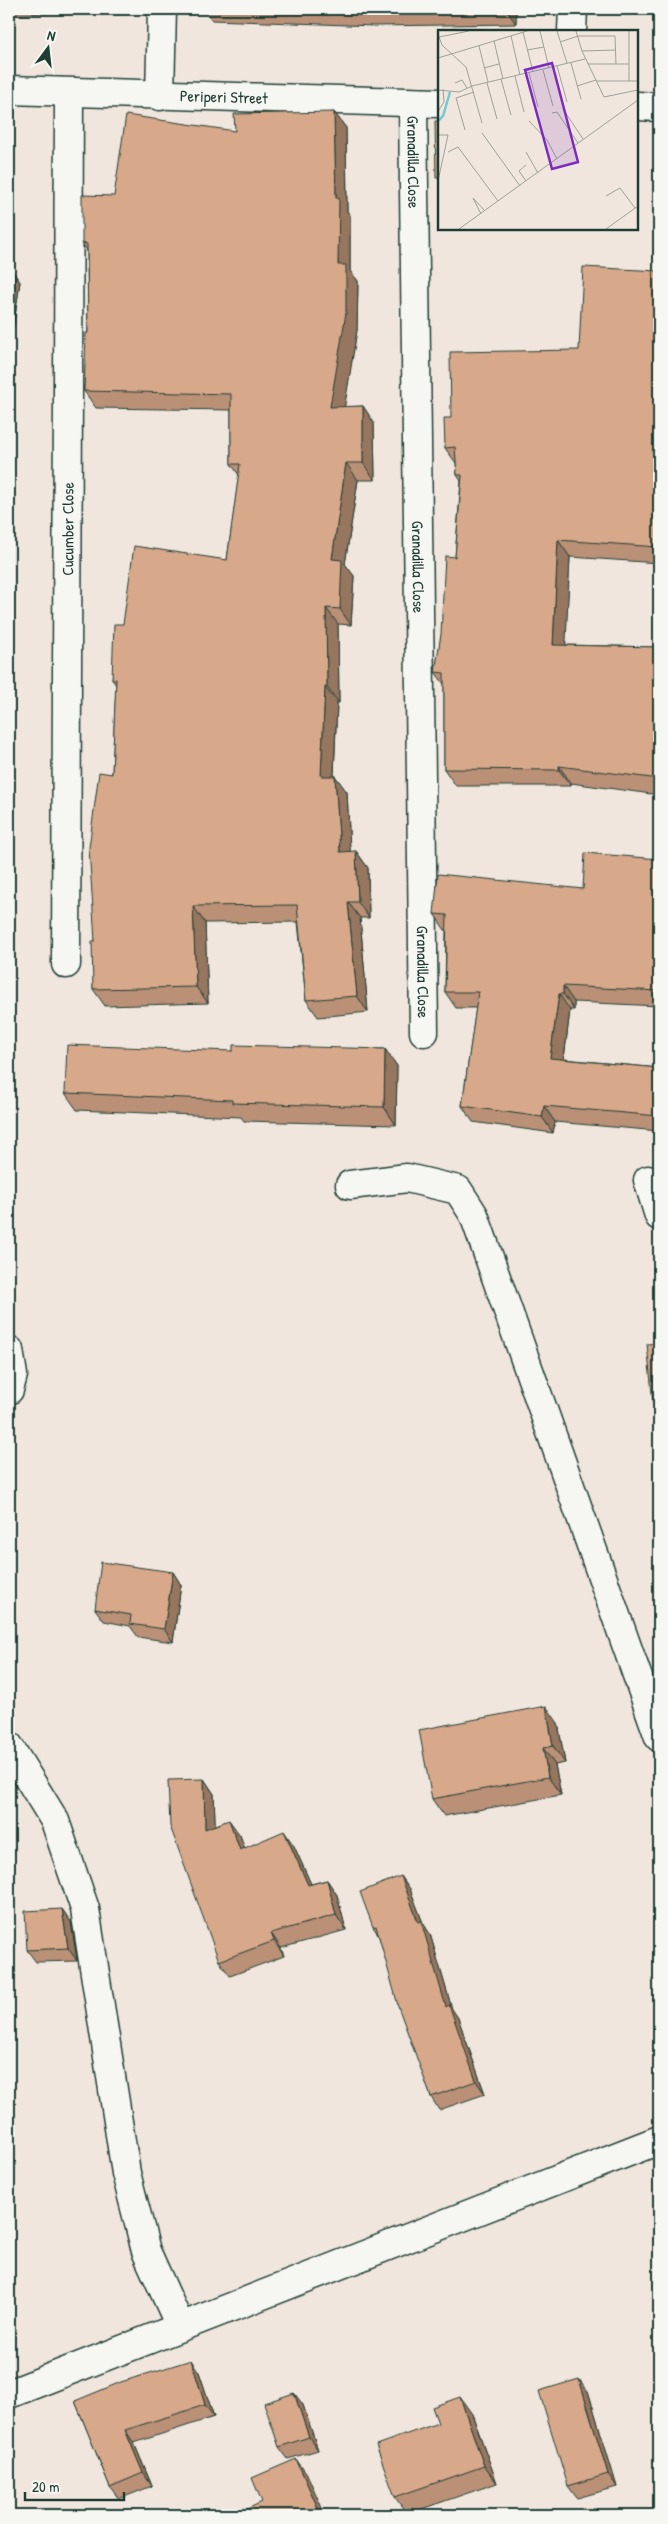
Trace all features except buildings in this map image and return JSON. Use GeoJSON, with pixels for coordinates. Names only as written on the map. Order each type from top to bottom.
{"type":"FeatureCollection","features":[{"type":"Feature","properties":{"kind":"street"},"geometry":{"type":"LineString","coordinates":[[160,96],[162,9]]}},
{"type":"Feature","properties":{"kind":"street"},"geometry":{"type":"LineString","coordinates":[[572,30],[573,9]]}},
{"type":"Feature","properties":{"kind":"street","name":"Periperi Street"},"geometry":{"type":"LineString","coordinates":[[9,90],[426,103]]}},
{"type":"Feature","properties":{"kind":"street","name":"Cucumber Close"},"geometry":{"type":"LineString","coordinates":[[66,964],[69,93]]}},
{"type":"Feature","properties":{"kind":"street","name":"Granadilla Close"},"geometry":{"type":"LineString","coordinates":[[424,1032],[426,103]]}},
{"type":"Feature","properties":{"kind":"street"},"geometry":{"type":"LineString","coordinates":[[638,106],[659,106]]}},
{"type":"Feature","properties":{"kind":"street"},"geometry":{"type":"LineString","coordinates":[[350,1185],[407,1178],[458,1190],[474,1215],[659,1737]]}},
{"type":"Feature","properties":{"kind":"street"},"geometry":{"type":"LineString","coordinates":[[648,1180],[659,1216]]}},
{"type":"Feature","properties":{"kind":"street"},"geometry":{"type":"LineString","coordinates":[[9,1350],[13,1375],[9,1390]]}},
{"type":"Feature","properties":{"kind":"street"},"geometry":{"type":"LineString","coordinates":[[9,1746],[54,1820],[85,1909],[126,2173],[146,2251],[180,2326]]}},
{"type":"Feature","properties":{"kind":"street"},"geometry":{"type":"LineString","coordinates":[[9,2394],[659,2140]]}}]}
